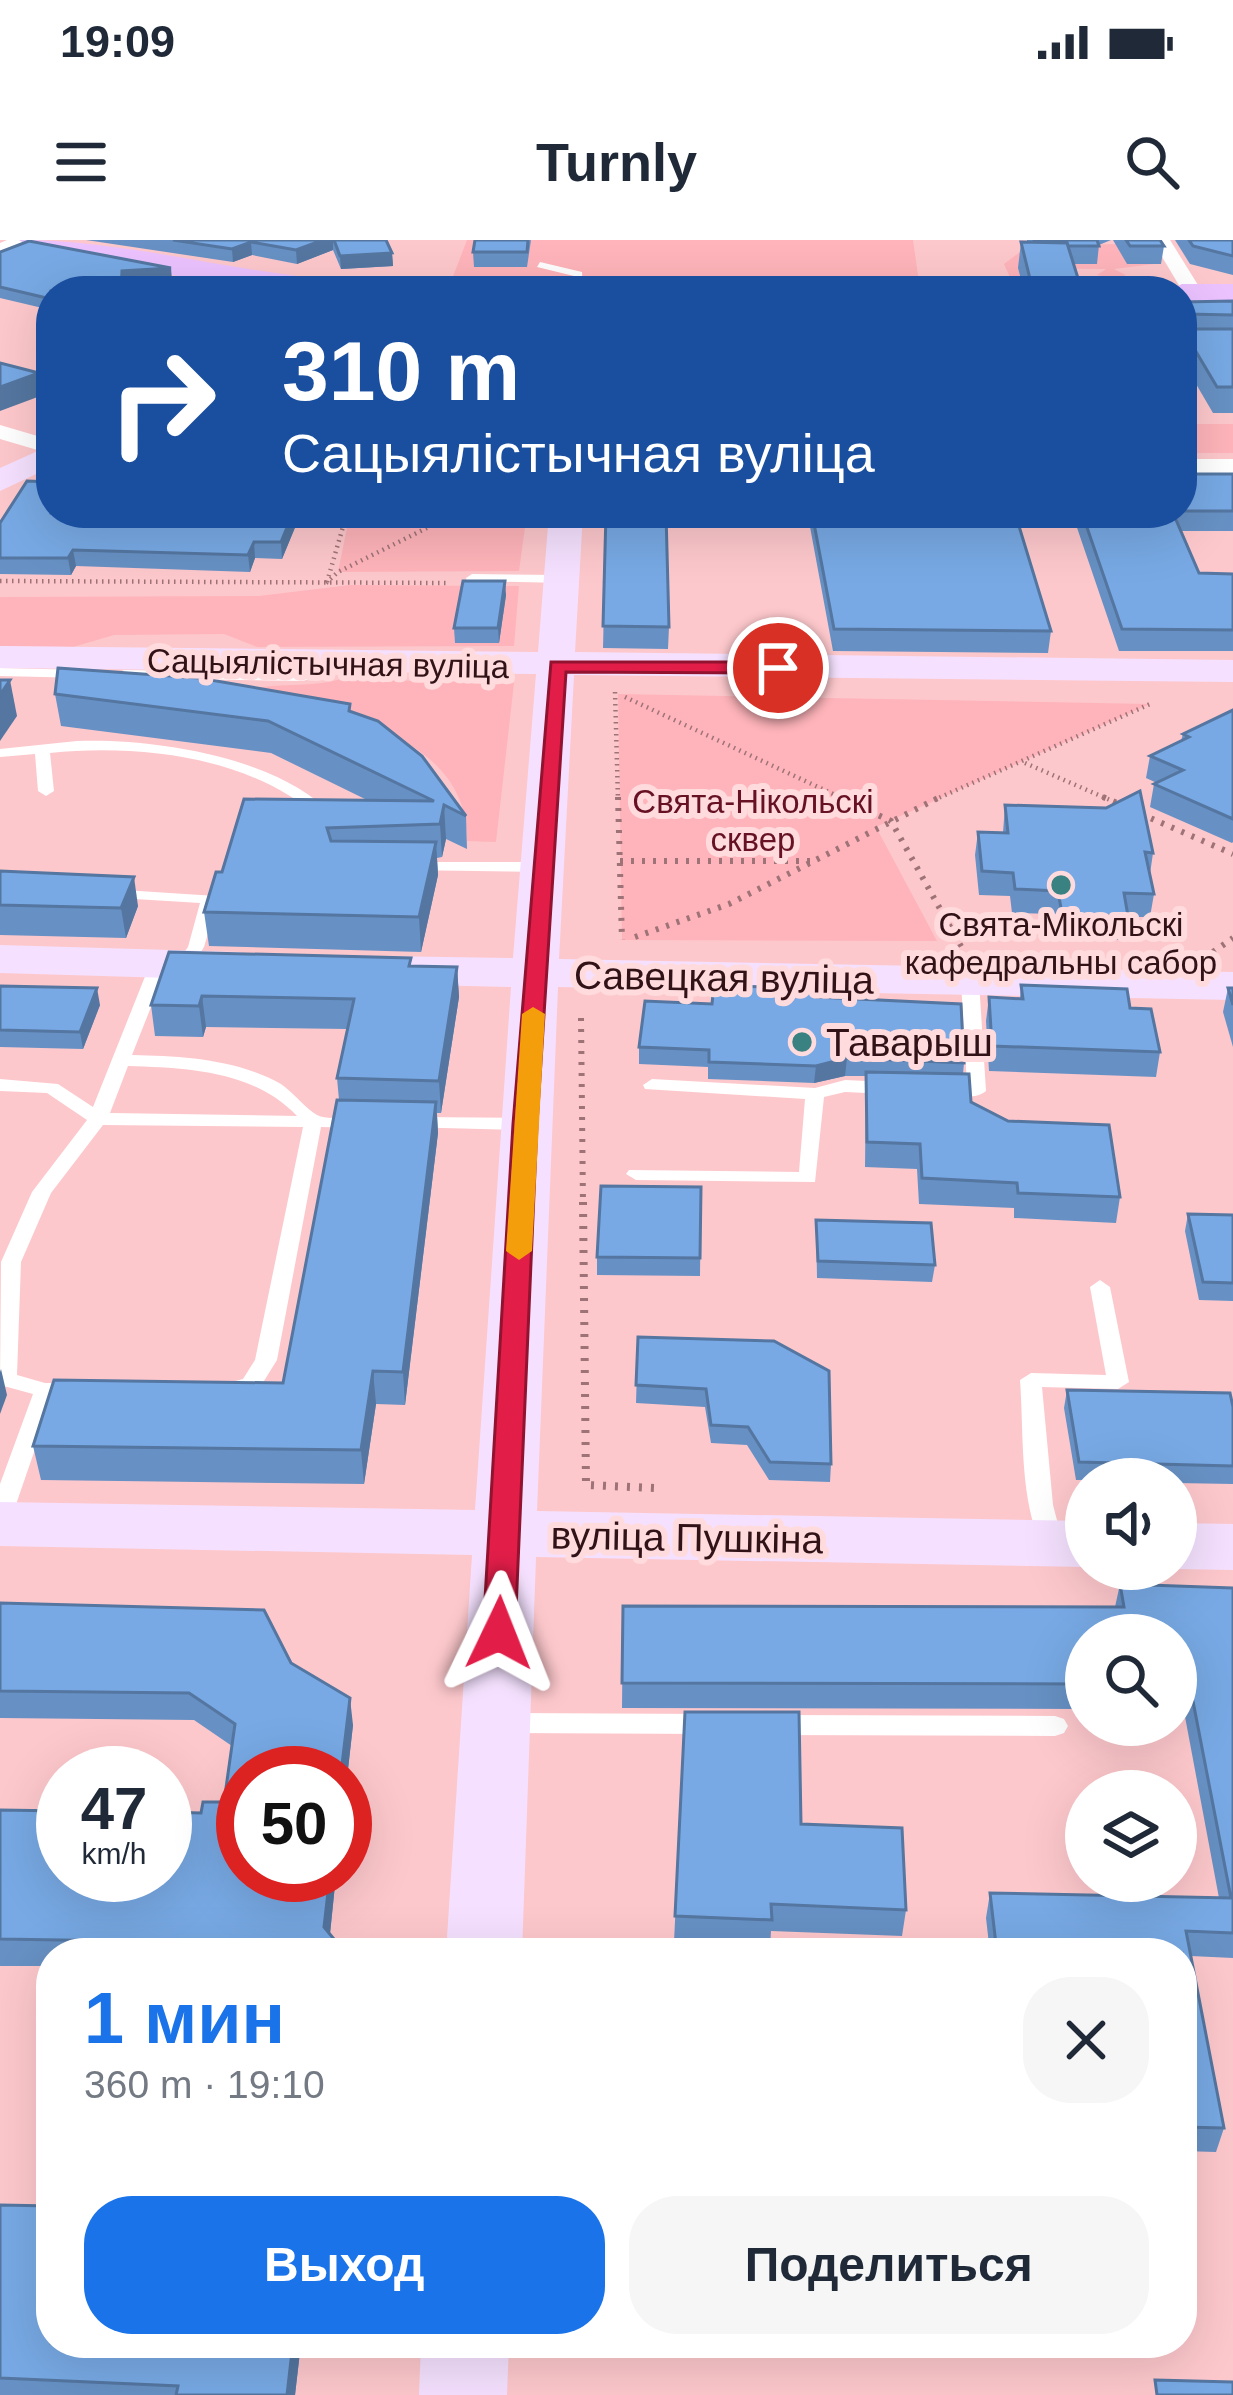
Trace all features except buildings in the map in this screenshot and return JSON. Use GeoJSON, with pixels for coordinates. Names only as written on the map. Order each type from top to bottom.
{"type":"FeatureCollection","features":[{"type":"Feature","properties":{"kind":"main road"},"geometry":{"type":"LineString","coordinates":[[34,240],[226,276]]}},
{"type":"Feature","properties":{"kind":"main road"},"geometry":{"type":"LineString","coordinates":[[1197,293],[1233,293]]}},
{"type":"Feature","properties":{"kind":"main road"},"geometry":{"type":"LineString","coordinates":[[0,481],[36,459]]}},
{"type":"Feature","properties":{"kind":"main road"},"geometry":{"type":"LineString","coordinates":[[485,1938],[525,1124],[565,528]]}},
{"type":"Feature","properties":{"kind":"main road","name":"Сацыялістычная вуліца"},"geometry":{"type":"LineString","coordinates":[[0,657],[1233,670]]}},
{"type":"Feature","properties":{"kind":"main road"},"geometry":{"type":"LineString","coordinates":[[0,958],[275,967]]}},
{"type":"Feature","properties":{"kind":"main road","name":"Савецкая вуліца"},"geometry":{"type":"LineString","coordinates":[[343,969],[536,974],[969,971],[1233,986]]}},
{"type":"Feature","properties":{"kind":"main road","name":"вуліца Пушкіна"},"geometry":{"type":"LineString","coordinates":[[0,1520],[1065,1544]]}},
{"type":"Feature","properties":{"kind":"main road"},"geometry":{"type":"LineString","coordinates":[[1197,1546],[1233,1547]]}},
{"type":"Feature","properties":{"kind":"main road"},"geometry":{"type":"LineString","coordinates":[[463,2395],[464,2358]]}},
{"type":"Feature","properties":{"kind":"street"},"geometry":{"type":"LineString","coordinates":[[0,249],[24,240]]}},
{"type":"Feature","properties":{"kind":"street"},"geometry":{"type":"LineString","coordinates":[[1161,240],[1179,276]]}},
{"type":"Feature","properties":{"kind":"street"},"geometry":{"type":"LineString","coordinates":[[0,432],[36,445]]}},
{"type":"Feature","properties":{"kind":"street"},"geometry":{"type":"LineString","coordinates":[[1197,466],[1233,466]]}},
{"type":"Feature","properties":{"kind":"lane"},"geometry":{"type":"LineString","coordinates":[[540,266],[580,276]]}},
{"type":"Feature","properties":{"kind":"lane"},"geometry":{"type":"LineString","coordinates":[[468,581],[562,579]]}},
{"type":"Feature","properties":{"kind":"lane"},"geometry":{"type":"LineString","coordinates":[[0,673],[303,677],[343,664]]}},
{"type":"Feature","properties":{"kind":"lane"},"geometry":{"type":"LineString","coordinates":[[0,753],[120,745],[192,758],[269,778],[321,810],[332,826]]}},
{"type":"Feature","properties":{"kind":"lane"},"geometry":{"type":"LineString","coordinates":[[42,750],[46,790]]}},
{"type":"Feature","properties":{"kind":"lane"},"geometry":{"type":"LineString","coordinates":[[403,867],[544,867]]}},
{"type":"Feature","properties":{"kind":"lane"},"geometry":{"type":"LineString","coordinates":[[86,894],[210,899],[196,947],[172,964],[121,1060],[98,1119],[42,1192],[11,1262],[3,1379],[45,1390],[108,1391]]}},
{"type":"Feature","properties":{"kind":"lane"},"geometry":{"type":"LineString","coordinates":[[933,1089],[977,1091],[969,971]]}},
{"type":"Feature","properties":{"kind":"lane"},"geometry":{"type":"LineString","coordinates":[[121,1060],[206,1063],[296,1100],[313,1121]]}},
{"type":"Feature","properties":{"kind":"lane"},"geometry":{"type":"LineString","coordinates":[[0,1085],[51,1088],[98,1119],[376,1122]]}},
{"type":"Feature","properties":{"kind":"lane"},"geometry":{"type":"LineString","coordinates":[[652,1085],[815,1094],[845,1086],[911,1088]]}},
{"type":"Feature","properties":{"kind":"lane"},"geometry":{"type":"LineString","coordinates":[[636,1174],[808,1178],[815,1094]]}},
{"type":"Feature","properties":{"kind":"lane"},"geometry":{"type":"LineString","coordinates":[[214,1393],[251,1384],[266,1360],[313,1121]]}},
{"type":"Feature","properties":{"kind":"lane"},"geometry":{"type":"LineString","coordinates":[[398,1123],[525,1124]]}},
{"type":"Feature","properties":{"kind":"lane"},"geometry":{"type":"LineString","coordinates":[[1065,1540],[1041,1505],[1031,1380],[1118,1382],[1100,1287]]}},
{"type":"Feature","properties":{"kind":"lane"},"geometry":{"type":"LineString","coordinates":[[0,1520],[45,1390]]}},
{"type":"Feature","properties":{"kind":"lane"},"geometry":{"type":"LineString","coordinates":[[495,1723],[1055,1726]]}},
{"type":"Feature","properties":{"kind":"path"},"geometry":{"type":"LineString","coordinates":[[326,583],[342,528]]}},
{"type":"Feature","properties":{"kind":"path"},"geometry":{"type":"LineString","coordinates":[[326,583],[338,572],[426,528]]}},
{"type":"Feature","properties":{"kind":"path"},"geometry":{"type":"LineString","coordinates":[[0,581],[468,581]]}},
{"type":"Feature","properties":{"kind":"path"},"geometry":{"type":"LineString","coordinates":[[603,687],[891,821],[969,971]]}},
{"type":"Feature","properties":{"kind":"path"},"geometry":{"type":"LineString","coordinates":[[618,694],[622,940]]}},
{"type":"Feature","properties":{"kind":"path"},"geometry":{"type":"LineString","coordinates":[[602,946],[682,927],[891,821],[1150,704]]}},
{"type":"Feature","properties":{"kind":"path"},"geometry":{"type":"LineString","coordinates":[[1024,763],[1233,854]]}},
{"type":"Feature","properties":{"kind":"path"},"geometry":{"type":"LineString","coordinates":[[620,861],[818,861]]}},
{"type":"Feature","properties":{"kind":"path"},"geometry":{"type":"LineString","coordinates":[[581,997],[586,1486],[658,1489]]}},
{"type":"Feature","properties":{"kind":"green space"},"geometry":{"type":"Polygon","coordinates":[[[467,240],[913,240],[918,276],[453,276],[467,240]]]}},
{"type":"Feature","properties":{"kind":"green space"},"geometry":{"type":"Polygon","coordinates":[[[1116,244],[1127,264],[1154,264],[1114,269],[1124,276],[1097,275],[1106,269],[1019,268],[1021,276],[1009,276],[1004,264],[1028,246],[1116,244]]]}},
{"type":"Feature","properties":{"kind":"green space"},"geometry":{"type":"Polygon","coordinates":[[[1197,424],[1233,424],[1233,453],[1197,453],[1197,424]]]}},
{"type":"Feature","properties":{"kind":"green space"},"geometry":{"type":"Polygon","coordinates":[[[347,528],[525,528],[519,571],[338,572],[347,528]]]}},
{"type":"Feature","properties":{"kind":"green space"},"geometry":{"type":"Polygon","coordinates":[[[350,585],[519,586],[514,646],[257,647],[224,634],[114,635],[73,647],[0,646],[0,597],[259,596],[350,585]]]}},
{"type":"Feature","properties":{"kind":"green space"},"geometry":{"type":"Polygon","coordinates":[[[341,679],[514,683],[496,842],[467,841],[461,804],[444,774],[418,750],[350,719],[241,692],[341,679]]]}},
{"type":"Feature","properties":{"kind":"green space","name":"Свята-Нікольскі сквер"},"geometry":{"type":"Polygon","coordinates":[[[618,694],[1150,704],[876,827],[937,941],[622,940],[618,694]]]}},
{"type":"Feature","properties":{"kind":"slow traffic"},"geometry":{"type":"LineString","coordinates":[[519,1251],[533,1014]]}},
{"type":"Feature","properties":{"kind":"place","name":"Свята-Мікольскі кафедральны сабор"},"geometry":{"type":"Point","coordinates":[1061,885]}},
{"type":"Feature","properties":{"kind":"place","name":"Таварыш"},"geometry":{"type":"Point","coordinates":[802,1042]}},
{"type":"Feature","properties":{"kind":"route"},"geometry":{"type":"LineString","coordinates":[[499,1633],[525,1124],[558,666],[778,668]]}}]}
